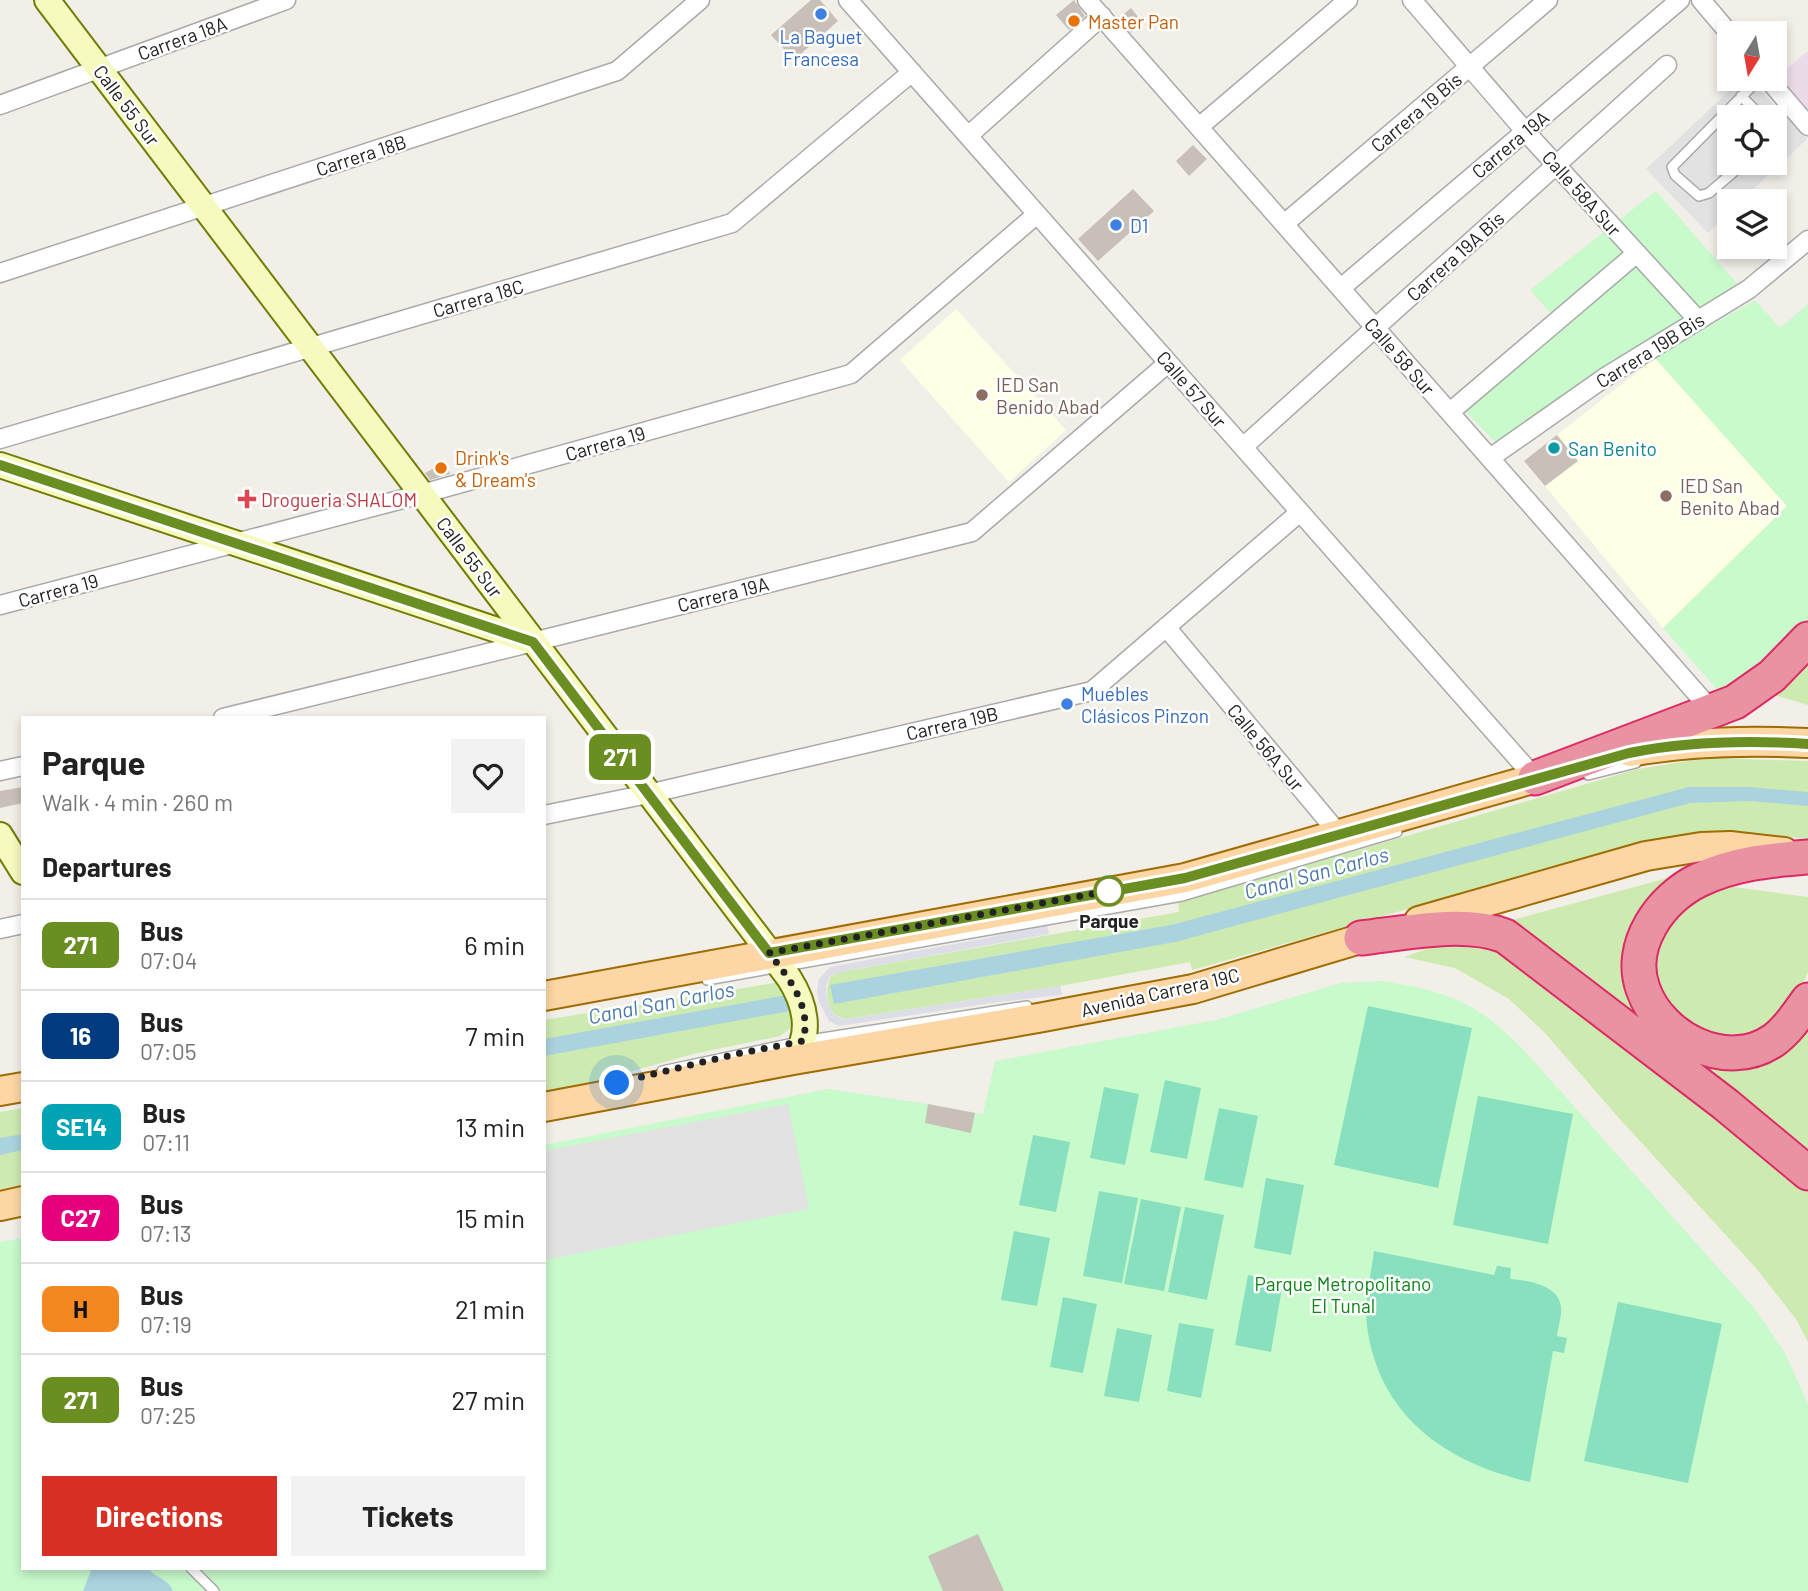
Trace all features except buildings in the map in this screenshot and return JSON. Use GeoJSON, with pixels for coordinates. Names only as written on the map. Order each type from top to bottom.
{"type":"FeatureCollection","features":[{"type":"Feature","properties":{"kind":"highway"},"geometry":{"type":"LineString","coordinates":[[1535,778],[1739,701],[1760,686],[1808,639]]}},
{"type":"Feature","properties":{"kind":"highway"},"geometry":{"type":"LineString","coordinates":[[1803,852],[1743,864],[1698,880],[1677,893],[1657,913],[1645,938],[1639,963],[1643,989],[1653,1010],[1674,1032],[1696,1045],[1717,1052],[1738,1053],[1774,1040],[1808,1000]]}},
{"type":"Feature","properties":{"kind":"highway"},"geometry":{"type":"LineString","coordinates":[[1362,938],[1464,929],[1483,930],[1505,936],[1725,1104],[1808,1173]]}},
{"type":"Feature","properties":{"kind":"main road"},"geometry":{"type":"LineString","coordinates":[[546,996],[775,960],[1185,878],[1535,778],[1657,747],[1744,740],[1808,743]]}},
{"type":"Feature","properties":{"kind":"main road","name":"Avenida Carrera 19C"},"geometry":{"type":"LineString","coordinates":[[546,1107],[798,1051],[1038,1018],[1193,989],[1646,856],[1701,847],[1730,846],[1803,852]]}},
{"type":"Feature","properties":{"kind":"main road"},"geometry":{"type":"LineString","coordinates":[[0,1091],[21,1087]]}},
{"type":"Feature","properties":{"kind":"main road"},"geometry":{"type":"LineString","coordinates":[[0,1206],[21,1201]]}},
{"type":"Feature","properties":{"kind":"street","name":"Calle 55 Sur"},"geometry":{"type":"LineString","coordinates":[[47,0],[775,960],[794,987],[802,1006],[805,1028],[798,1051]]}},
{"type":"Feature","properties":{"kind":"street","name":"Carrera 18A"},"geometry":{"type":"LineString","coordinates":[[0,105],[286,0]]}},
{"type":"Feature","properties":{"kind":"street","name":"Carrera 18B"},"geometry":{"type":"LineString","coordinates":[[0,273],[617,71],[700,0]]}},
{"type":"Feature","properties":{"kind":"street","name":"Calle 57 Sur"},"geometry":{"type":"LineString","coordinates":[[848,0],[1535,778]]}},
{"type":"Feature","properties":{"kind":"street","name":"Calle 58 Sur"},"geometry":{"type":"LineString","coordinates":[[1087,0],[1713,712]]}},
{"type":"Feature","properties":{"kind":"street"},"geometry":{"type":"LineString","coordinates":[[1199,127],[1348,0]]}},
{"type":"Feature","properties":{"kind":"street","name":"Calle 58A Sur"},"geometry":{"type":"LineString","coordinates":[[1412,0],[1525,131],[1698,320]]}},
{"type":"Feature","properties":{"kind":"street","name":"Carrera 19 Bis"},"geometry":{"type":"LineString","coordinates":[[1284,224],[1548,0]]}},
{"type":"Feature","properties":{"kind":"street","name":"Carrera 19A"},"geometry":{"type":"LineString","coordinates":[[1341,288],[1680,0]]}},
{"type":"Feature","properties":{"kind":"street"},"geometry":{"type":"LineString","coordinates":[[1700,0],[1718,21]]}},
{"type":"Feature","properties":{"kind":"street"},"geometry":{"type":"LineString","coordinates":[[968,136],[1102,16]]}},
{"type":"Feature","properties":{"kind":"street","name":"Carrera 19A Bis"},"geometry":{"type":"LineString","coordinates":[[1242,447],[1667,65]]}},
{"type":"Feature","properties":{"kind":"street","name":"Carrera 18C"},"geometry":{"type":"LineString","coordinates":[[0,439],[732,223],[912,72]]}},
{"type":"Feature","properties":{"kind":"street"},"geometry":{"type":"LineString","coordinates":[[1778,91],[1808,126]]}},
{"type":"Feature","properties":{"kind":"street","name":"Carrera 19"},"geometry":{"type":"LineString","coordinates":[[0,605],[422,494],[850,374],[1037,214]]}},
{"type":"Feature","properties":{"kind":"street","name":"Carrera 19B Bis"},"geometry":{"type":"LineString","coordinates":[[1490,458],[1604,378],[1749,289],[1808,240]]}},
{"type":"Feature","properties":{"kind":"street"},"geometry":{"type":"LineString","coordinates":[[1450,412],[1637,253]]}},
{"type":"Feature","properties":{"kind":"street","name":"Carrera 19A"},"geometry":{"type":"LineString","coordinates":[[231,716],[972,532],[1168,363]]}},
{"type":"Feature","properties":{"kind":"street"},"geometry":{"type":"LineString","coordinates":[[0,466],[533,642]]}},
{"type":"Feature","properties":{"kind":"street","name":"Carrera 19B"},"geometry":{"type":"LineString","coordinates":[[546,815],[648,794],[1093,691],[1300,512]]}},
{"type":"Feature","properties":{"kind":"street","name":"Calle 56A Sur"},"geometry":{"type":"LineString","coordinates":[[1166,628],[1339,834]]}},
{"type":"Feature","properties":{"kind":"street"},"geometry":{"type":"LineString","coordinates":[[0,771],[21,766]]}},
{"type":"Feature","properties":{"kind":"street"},"geometry":{"type":"LineString","coordinates":[[0,835],[21,869]]}},
{"type":"Feature","properties":{"kind":"street"},"geometry":{"type":"LineString","coordinates":[[0,929],[21,924]]}},
{"type":"Feature","properties":{"kind":"lane"},"geometry":{"type":"LineString","coordinates":[[1732,105],[1746,91]]}},
{"type":"Feature","properties":{"kind":"lane"},"geometry":{"type":"LineString","coordinates":[[1741,96],[1750,105]]}},
{"type":"Feature","properties":{"kind":"lane"},"geometry":{"type":"LineString","coordinates":[[1717,121],[1672,167],[1675,175],[1699,196],[1709,194],[1730,175]]}},
{"type":"Feature","properties":{"kind":"lane"},"geometry":{"type":"LineString","coordinates":[[1575,779],[1644,761]]}},
{"type":"Feature","properties":{"kind":"lane"},"geometry":{"type":"LineString","coordinates":[[700,981],[775,960],[1182,896],[1401,831]]}},
{"type":"Feature","properties":{"kind":"lane"},"geometry":{"type":"LineString","coordinates":[[1592,861],[1650,846],[1716,837],[1803,852]]}},
{"type":"Feature","properties":{"kind":"lane"},"geometry":{"type":"LineString","coordinates":[[1408,914],[1514,883]]}},
{"type":"Feature","properties":{"kind":"lane"},"geometry":{"type":"LineString","coordinates":[[655,1073],[798,1051],[1037,1004]]}},
{"type":"Feature","properties":{"kind":"lane"},"geometry":{"type":"LineString","coordinates":[[546,1098],[617,1083]]}},
{"type":"Feature","properties":{"kind":"lane"},"geometry":{"type":"LineString","coordinates":[[0,1196],[21,1191]]}},
{"type":"Feature","properties":{"kind":"lane"},"geometry":{"type":"LineString","coordinates":[[193,1570],[214,1591]]}},
{"type":"Feature","properties":{"kind":"shaded area"},"geometry":{"type":"Polygon","coordinates":[[[1808,51],[1808,112],[1787,87],[1787,68],[1808,51]]]}},
{"type":"Feature","properties":{"kind":"shaded area"},"geometry":{"type":"Polygon","coordinates":[[[1729,91],[1761,91],[1774,105],[1717,105],[1717,175],[1769,175],[1754,189],[1717,189],[1717,224],[1708,233],[1646,169],[1729,91]]]}},
{"type":"Feature","properties":{"kind":"shaded area"},"geometry":{"type":"Polygon","coordinates":[[[1787,118],[1807,139],[1787,158],[1787,118]]]}},
{"type":"Feature","properties":{"kind":"shaded area","name":"IED San Benido Abad"},"geometry":{"type":"Polygon","coordinates":[[[956,309],[1066,430],[1009,482],[900,360],[956,309]]]}},
{"type":"Feature","properties":{"kind":"shaded area","name":"IED San Benito Abad"},"geometry":{"type":"Polygon","coordinates":[[[1655,358],[1787,506],[1663,628],[1545,486],[1577,461],[1557,435],[1655,358]]]}},
{"type":"Feature","properties":{"kind":"shaded area"},"geometry":{"type":"Polygon","coordinates":[[[1047,924],[1049,934],[840,972],[830,976],[826,986],[827,1001],[832,1012],[847,1019],[1060,986],[1062,995],[839,1026],[829,1021],[819,1002],[819,979],[830,967],[1047,924]]]}},
{"type":"Feature","properties":{"kind":"shaded area"},"geometry":{"type":"Polygon","coordinates":[[[788,1104],[809,1209],[546,1260],[546,1151],[788,1104]]]}},
{"type":"Feature","properties":{"kind":"green space"},"geometry":{"type":"Polygon","coordinates":[[[1656,191],[1740,287],[1610,365],[1495,442],[1462,408],[1560,324],[1530,290],[1656,191]]]}},
{"type":"Feature","properties":{"kind":"green space"},"geometry":{"type":"Polygon","coordinates":[[[1755,300],[1780,328],[1808,304],[1808,626],[1723,696],[1663,628],[1787,506],[1655,358],[1755,300]]]}},
{"type":"Feature","properties":{"kind":"green space"},"geometry":{"type":"Polygon","coordinates":[[[1808,657],[1808,705],[1771,694],[1808,657]]]}},
{"type":"Feature","properties":{"kind":"green space"},"geometry":{"type":"Polygon","coordinates":[[[1707,758],[1808,761],[1808,839],[1722,831],[1620,849],[1192,970],[1190,962],[1060,986],[846,1019],[834,1013],[828,1002],[827,989],[831,976],[840,972],[1179,912],[1178,902],[1638,769],[1707,758]]]}},
{"type":"Feature","properties":{"kind":"green space"},"geometry":{"type":"Polygon","coordinates":[[[1690,872],[1630,952],[1688,1051],[1808,1021],[1808,1161],[1497,924],[1690,872]]]}},
{"type":"Feature","properties":{"kind":"green space"},"geometry":{"type":"Polygon","coordinates":[[[1706,883],[1808,897],[1808,972],[1792,1001],[1754,1040],[1696,1035],[1653,994],[1649,946],[1706,883]]]}},
{"type":"Feature","properties":{"kind":"green space"},"geometry":{"type":"Polygon","coordinates":[[[1444,943],[1498,947],[1803,1182],[1808,1193],[1808,1342],[1796,1319],[1755,1267],[1545,1033],[1509,999],[1455,968],[1404,957],[1444,943]]]}},
{"type":"Feature","properties":{"kind":"green space","name":"Parque Metropolitano El Tunal"},"geometry":{"type":"Polygon","coordinates":[[[1381,981],[1422,988],[1448,996],[1472,1008],[1498,1026],[1521,1047],[1756,1310],[1785,1353],[1808,1404],[1808,1591],[0,1591],[0,1242],[21,1238],[21,1570],[546,1570],[546,1145],[828,1089],[983,1114],[995,1061],[1216,1020],[1341,983],[1381,981]]]}},
{"type":"Feature","properties":{"kind":"green space"},"geometry":{"type":"Polygon","coordinates":[[[775,983],[787,997],[792,1018],[789,1030],[780,1036],[693,1054],[590,1083],[546,1091],[546,1020],[775,983]]]}},
{"type":"Feature","properties":{"kind":"green space"},"geometry":{"type":"Polygon","coordinates":[[[1368,1006],[1472,1028],[1438,1188],[1334,1165],[1368,1006]]]}},
{"type":"Feature","properties":{"kind":"green space"},"geometry":{"type":"Polygon","coordinates":[[[1165,1080],[1201,1088],[1187,1159],[1150,1152],[1165,1080]]]}},
{"type":"Feature","properties":{"kind":"green space"},"geometry":{"type":"Polygon","coordinates":[[[1104,1087],[1139,1094],[1125,1165],[1090,1158],[1104,1087]]]}},
{"type":"Feature","properties":{"kind":"green space"},"geometry":{"type":"Polygon","coordinates":[[[1478,1096],[1573,1114],[1548,1244],[1453,1225],[1478,1096]]]}},
{"type":"Feature","properties":{"kind":"green space"},"geometry":{"type":"Polygon","coordinates":[[[21,1108],[21,1184],[0,1189],[0,1112],[21,1108]]]}},
{"type":"Feature","properties":{"kind":"green space"},"geometry":{"type":"Polygon","coordinates":[[[1219,1108],[1258,1116],[1243,1188],[1204,1180],[1219,1108]]]}},
{"type":"Feature","properties":{"kind":"green space"},"geometry":{"type":"Polygon","coordinates":[[[1033,1135],[1070,1142],[1056,1212],[1019,1205],[1033,1135]]]}},
{"type":"Feature","properties":{"kind":"green space"},"geometry":{"type":"Polygon","coordinates":[[[1266,1178],[1304,1185],[1291,1255],[1254,1248],[1266,1178]]]}},
{"type":"Feature","properties":{"kind":"green space"},"geometry":{"type":"Polygon","coordinates":[[[1099,1191],[1138,1198],[1122,1283],[1083,1276],[1099,1191]]]}},
{"type":"Feature","properties":{"kind":"green space"},"geometry":{"type":"Polygon","coordinates":[[[1141,1199],[1181,1207],[1164,1291],[1124,1284],[1141,1199]]]}},
{"type":"Feature","properties":{"kind":"green space"},"geometry":{"type":"Polygon","coordinates":[[[1185,1207],[1224,1215],[1207,1300],[1168,1292],[1185,1207]]]}},
{"type":"Feature","properties":{"kind":"green space"},"geometry":{"type":"Polygon","coordinates":[[[1014,1231],[1050,1238],[1037,1306],[1001,1300],[1014,1231]]]}},
{"type":"Feature","properties":{"kind":"green space"},"geometry":{"type":"Polygon","coordinates":[[[1374,1251],[1494,1275],[1497,1266],[1511,1268],[1510,1279],[1541,1285],[1555,1293],[1561,1307],[1557,1336],[1567,1338],[1564,1353],[1553,1351],[1530,1482],[1500,1474],[1445,1448],[1422,1431],[1402,1410],[1386,1386],[1374,1358],[1367,1326],[1367,1298],[1374,1251]]]}},
{"type":"Feature","properties":{"kind":"green space"},"geometry":{"type":"Polygon","coordinates":[[[1248,1275],[1283,1282],[1271,1352],[1235,1345],[1248,1275]]]}},
{"type":"Feature","properties":{"kind":"green space"},"geometry":{"type":"Polygon","coordinates":[[[1063,1297],[1097,1304],[1083,1373],[1050,1367],[1063,1297]]]}},
{"type":"Feature","properties":{"kind":"green space"},"geometry":{"type":"Polygon","coordinates":[[[1618,1302],[1722,1324],[1688,1483],[1584,1461],[1618,1302]]]}},
{"type":"Feature","properties":{"kind":"green space"},"geometry":{"type":"Polygon","coordinates":[[[1179,1323],[1214,1329],[1201,1398],[1167,1391],[1179,1323]]]}},
{"type":"Feature","properties":{"kind":"green space"},"geometry":{"type":"Polygon","coordinates":[[[1117,1328],[1152,1335],[1139,1402],[1104,1396],[1117,1328]]]}},
{"type":"Feature","properties":{"kind":"water"},"geometry":{"type":"Polygon","coordinates":[[[1689,787],[1749,787],[1808,792],[1808,806],[1750,801],[1690,803],[1175,942],[834,1004],[830,985],[1171,925],[1689,787]]]}},
{"type":"Feature","properties":{"kind":"water"},"geometry":{"type":"Polygon","coordinates":[[[787,995],[790,1011],[546,1056],[546,1039],[787,995]]]}},
{"type":"Feature","properties":{"kind":"water"},"geometry":{"type":"Polygon","coordinates":[[[21,1134],[21,1150],[0,1155],[0,1138],[21,1134]]]}},
{"type":"Feature","properties":{"kind":"water"},"geometry":{"type":"Polygon","coordinates":[[[91,1570],[150,1570],[168,1583],[173,1591],[83,1591],[91,1570]]]}},
{"type":"Feature","properties":{"kind":"bus line","name":"271"},"geometry":{"type":"LineString","coordinates":[[0,465],[533,642],[769,953],[1185,878],[1535,778],[1657,747],[1744,740],[1808,744]]}},
{"type":"Feature","properties":{"kind":"place","name":"La Baguet Francesa"},"geometry":{"type":"Point","coordinates":[821,14]}},
{"type":"Feature","properties":{"kind":"place","name":"Master Pan"},"geometry":{"type":"Point","coordinates":[1074,21]}},
{"type":"Feature","properties":{"kind":"place","name":"D1"},"geometry":{"type":"Point","coordinates":[1116,225]}},
{"type":"Feature","properties":{"kind":"place","name":"IED San Benido Abad"},"geometry":{"type":"Point","coordinates":[982,395]}},
{"type":"Feature","properties":{"kind":"place","name":"San Benito"},"geometry":{"type":"Point","coordinates":[1554,448]}},
{"type":"Feature","properties":{"kind":"place","name":"Drink's & Dream's"},"geometry":{"type":"Point","coordinates":[441,468]}},
{"type":"Feature","properties":{"kind":"place","name":"IED San Benito Abad"},"geometry":{"type":"Point","coordinates":[1666,496]}},
{"type":"Feature","properties":{"kind":"place","name":"Drogueria SHALOM"},"geometry":{"type":"Point","coordinates":[247,499]}},
{"type":"Feature","properties":{"kind":"place","name":"Muebles Clásicos Pinzon"},"geometry":{"type":"Point","coordinates":[1067,704]}},
{"type":"Feature","properties":{"kind":"place","name":"Parque"},"geometry":{"type":"Point","coordinates":[1109,891]}},
{"type":"Feature","properties":{"kind":"route"},"geometry":{"type":"LineString","coordinates":[[617,1083],[680,1066],[803,1041],[805,1028],[800,1000],[789,978],[769,953],[1109,891]]}},
{"type":"Feature","properties":{"kind":"water label","name":"Canal San Carlos"},"geometry":{"type":"Point","coordinates":[1316,872]}},
{"type":"Feature","properties":{"kind":"water label","name":"Canal San Carlos"},"geometry":{"type":"Point","coordinates":[661,1002]}}]}
